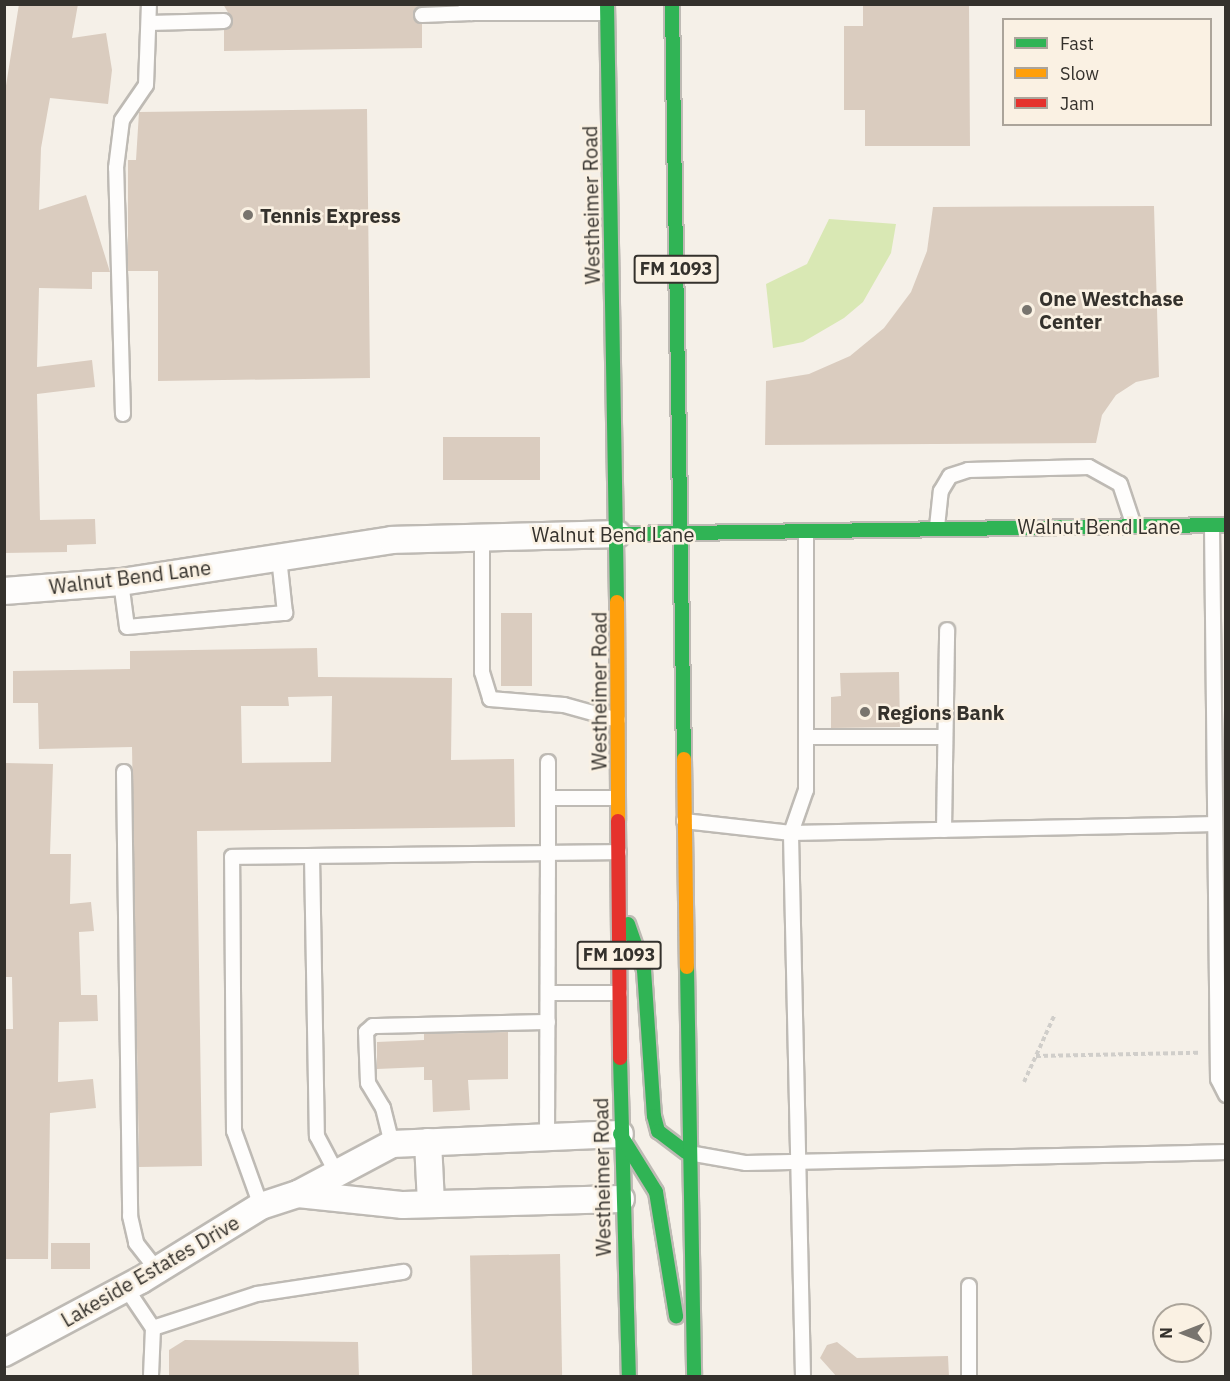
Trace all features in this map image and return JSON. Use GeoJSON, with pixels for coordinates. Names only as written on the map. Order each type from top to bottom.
{"type":"FeatureCollection","features":[{"type":"Feature","properties":{"kind":"main road"},"geometry":{"type":"LineString","coordinates":[[659,4],[673,65]]}},
{"type":"Feature","properties":{"kind":"main road","name":"FM 1093"},"geometry":{"type":"LineString","coordinates":[[672,4],[686,1152],[694,1377]]}},
{"type":"Feature","properties":{"kind":"main road","name":"Westheimer Road"},"geometry":{"type":"LineString","coordinates":[[607,9],[617,534],[621,1199],[629,1377]]}},
{"type":"Feature","properties":{"kind":"main road","name":"Walnut Bend Lane"},"geometry":{"type":"LineString","coordinates":[[617,534],[937,527],[1219,525]]}},
{"type":"Feature","properties":{"kind":"main road"},"geometry":{"type":"LineString","coordinates":[[619,896],[644,970],[654,1116],[658,1131],[686,1152]]}},
{"type":"Feature","properties":{"kind":"main road"},"geometry":{"type":"LineString","coordinates":[[620,1134],[656,1192],[689,1377]]}},
{"type":"Feature","properties":{"kind":"street","name":"Walnut Bend Lane"},"geometry":{"type":"LineString","coordinates":[[4,591],[121,582],[392,540],[617,534]]}},
{"type":"Feature","properties":{"kind":"street","name":"Lakeside Estates Drive"},"geometry":{"type":"LineString","coordinates":[[4,1353],[126,1288],[261,1206],[298,1194],[392,1144],[620,1134]]}},
{"type":"Feature","properties":{"kind":"street"},"geometry":{"type":"LineString","coordinates":[[428,1142],[430,1204]]}},
{"type":"Feature","properties":{"kind":"street","name":"Lakeside Estates Drive"},"geometry":{"type":"LineString","coordinates":[[298,1194],[430,1204],[621,1199]]}},
{"type":"Feature","properties":{"kind":"lane"},"geometry":{"type":"LineString","coordinates":[[123,414],[116,168],[122,120],[146,85],[149,4]]}},
{"type":"Feature","properties":{"kind":"lane"},"geometry":{"type":"LineString","coordinates":[[422,15],[468,9],[607,9]]}},
{"type":"Feature","properties":{"kind":"lane"},"geometry":{"type":"LineString","coordinates":[[148,23],[224,21]]}},
{"type":"Feature","properties":{"kind":"lane"},"geometry":{"type":"LineString","coordinates":[[937,527],[941,491],[950,476],[968,470],[1089,467],[1120,484],[1134,526]]}},
{"type":"Feature","properties":{"kind":"lane"},"geometry":{"type":"LineString","coordinates":[[1219,525],[1215,824],[1218,1079],[1226,1095]]}},
{"type":"Feature","properties":{"kind":"lane"},"geometry":{"type":"LineString","coordinates":[[803,1377],[791,833],[806,790],[806,531]]}},
{"type":"Feature","properties":{"kind":"lane"},"geometry":{"type":"LineString","coordinates":[[482,536],[482,672],[490,699],[554,703],[618,720]]}},
{"type":"Feature","properties":{"kind":"lane"},"geometry":{"type":"LineString","coordinates":[[121,582],[127,627],[285,613],[279,558]]}},
{"type":"Feature","properties":{"kind":"lane"},"geometry":{"type":"LineString","coordinates":[[944,830],[946,630]]}},
{"type":"Feature","properties":{"kind":"lane"},"geometry":{"type":"LineString","coordinates":[[806,737],[945,737]]}},
{"type":"Feature","properties":{"kind":"lane"},"geometry":{"type":"LineString","coordinates":[[547,1137],[548,762]]}},
{"type":"Feature","properties":{"kind":"lane"},"geometry":{"type":"LineString","coordinates":[[124,772],[130,1216],[136,1243],[157,1270]]}},
{"type":"Feature","properties":{"kind":"lane"},"geometry":{"type":"LineString","coordinates":[[548,798],[619,798]]}},
{"type":"Feature","properties":{"kind":"lane"},"geometry":{"type":"LineString","coordinates":[[683,821],[791,833],[1215,824]]}},
{"type":"Feature","properties":{"kind":"lane"},"geometry":{"type":"LineString","coordinates":[[261,1206],[234,1131],[232,857],[619,852]]}},
{"type":"Feature","properties":{"kind":"lane"},"geometry":{"type":"LineString","coordinates":[[312,856],[317,1136],[337,1174]]}},
{"type":"Feature","properties":{"kind":"lane"},"geometry":{"type":"LineString","coordinates":[[548,993],[620,993]]}},
{"type":"Feature","properties":{"kind":"lane"},"geometry":{"type":"LineString","coordinates":[[392,1144],[383,1108],[368,1083],[366,1032],[373,1026],[548,1022]]}},
{"type":"Feature","properties":{"kind":"lane"},"geometry":{"type":"LineString","coordinates":[[686,1152],[746,1163],[1226,1152]]}},
{"type":"Feature","properties":{"kind":"lane"},"geometry":{"type":"LineString","coordinates":[[153,1328],[257,1294],[403,1272]]}},
{"type":"Feature","properties":{"kind":"lane"},"geometry":{"type":"LineString","coordinates":[[969,1286],[969,1377]]}},
{"type":"Feature","properties":{"kind":"lane"},"geometry":{"type":"LineString","coordinates":[[126,1288],[153,1328],[151,1377]]}},
{"type":"Feature","properties":{"kind":"path"},"geometry":{"type":"LineString","coordinates":[[1024,1082],[1055,1014]]}},
{"type":"Feature","properties":{"kind":"path"},"geometry":{"type":"LineString","coordinates":[[1036,1056],[1218,1052]]}},
{"type":"Feature","properties":{"kind":"shaded area"},"geometry":{"type":"Polygon","coordinates":[[[829,219],[896,224],[891,253],[863,302],[844,318],[803,342],[773,348],[766,284],[807,264],[829,219]]]}},
{"type":"Feature","properties":{"kind":"building"},"geometry":{"type":"Polygon","coordinates":[[[19,4],[78,4],[72,38],[106,33],[112,70],[108,104],[50,98],[41,148],[39,210],[86,195],[110,272],[92,272],[92,289],[39,288],[37,367],[92,360],[95,387],[37,394],[40,520],[95,519],[96,544],[67,545],[67,552],[4,553],[4,98],[19,4]]]}},
{"type":"Feature","properties":{"kind":"building"},"geometry":{"type":"Polygon","coordinates":[[[223,4],[422,4],[413,15],[422,24],[422,48],[224,51],[224,30],[233,21],[223,4]]]}},
{"type":"Feature","properties":{"kind":"building"},"geometry":{"type":"Polygon","coordinates":[[[863,4],[969,4],[970,146],[865,146],[865,110],[844,110],[844,26],[863,26],[863,4]]]}},
{"type":"Feature","properties":{"kind":"building","name":"Tennis Express"},"geometry":{"type":"Polygon","coordinates":[[[367,109],[370,378],[158,381],[158,271],[128,271],[128,160],[136,160],[139,112],[367,109]]]}},
{"type":"Feature","properties":{"kind":"building","name":"One Westchase Center"},"geometry":{"type":"Polygon","coordinates":[[[1154,206],[1159,377],[1136,382],[1116,395],[1102,415],[1096,443],[765,445],[766,381],[809,374],[850,356],[884,328],[911,292],[927,251],[933,207],[1154,206]]]}},
{"type":"Feature","properties":{"kind":"building"},"geometry":{"type":"Polygon","coordinates":[[[443,437],[540,437],[540,480],[443,480],[443,437]]]}},
{"type":"Feature","properties":{"kind":"building"},"geometry":{"type":"Polygon","coordinates":[[[501,613],[532,613],[532,686],[501,686],[501,613]]]}},
{"type":"Feature","properties":{"kind":"building"},"geometry":{"type":"Polygon","coordinates":[[[317,648],[318,677],[452,678],[451,760],[514,759],[515,827],[197,831],[202,1166],[139,1167],[132,747],[39,749],[38,703],[13,703],[13,671],[130,669],[130,651],[317,648]],[[332,696],[288,697],[289,706],[241,706],[242,763],[331,762],[332,696]]]}},
{"type":"Feature","properties":{"kind":"building","name":"Regions Bank"},"geometry":{"type":"Polygon","coordinates":[[[899,672],[900,727],[831,728],[831,697],[841,696],[840,673],[899,672]]]}},
{"type":"Feature","properties":{"kind":"building"},"geometry":{"type":"Polygon","coordinates":[[[4,763],[53,764],[50,854],[71,854],[70,904],[91,902],[94,931],[79,932],[81,995],[97,995],[98,1021],[59,1022],[58,1082],[93,1079],[96,1108],[50,1113],[48,1259],[4,1259],[4,1029],[13,1029],[12,977],[4,977],[4,763]]]}},
{"type":"Feature","properties":{"kind":"building"},"geometry":{"type":"Polygon","coordinates":[[[508,1032],[508,1079],[468,1080],[470,1110],[433,1112],[432,1080],[424,1080],[424,1067],[377,1069],[377,1042],[424,1040],[424,1034],[508,1032]]]}},
{"type":"Feature","properties":{"kind":"building"},"geometry":{"type":"Polygon","coordinates":[[[51,1243],[90,1243],[90,1269],[51,1269],[51,1243]]]}},
{"type":"Feature","properties":{"kind":"building"},"geometry":{"type":"Polygon","coordinates":[[[560,1254],[562,1376],[472,1376],[470,1256],[560,1254]]]}},
{"type":"Feature","properties":{"kind":"building"},"geometry":{"type":"Polygon","coordinates":[[[185,1340],[358,1342],[359,1377],[169,1377],[169,1350],[185,1340]]]}},
{"type":"Feature","properties":{"kind":"building"},"geometry":{"type":"Polygon","coordinates":[[[837,1342],[857,1358],[948,1356],[949,1377],[837,1377],[820,1358],[827,1345],[837,1342]]]}},
{"type":"Feature","properties":{"kind":"traffic: fast"},"geometry":{"type":"LineString","coordinates":[[607,4],[617,602]]}},
{"type":"Feature","properties":{"kind":"traffic: fast"},"geometry":{"type":"LineString","coordinates":[[672,4],[684,759]]}},
{"type":"Feature","properties":{"kind":"traffic: fast"},"geometry":{"type":"LineString","coordinates":[[617,534],[1226,525]]}},
{"type":"Feature","properties":{"kind":"traffic: fast"},"geometry":{"type":"LineString","coordinates":[[628,924],[644,970],[654,1116],[658,1131],[686,1152]]}},
{"type":"Feature","properties":{"kind":"traffic: fast"},"geometry":{"type":"LineString","coordinates":[[687,967],[694,1376]]}},
{"type":"Feature","properties":{"kind":"traffic: fast"},"geometry":{"type":"LineString","coordinates":[[620,1058],[629,1376]]}},
{"type":"Feature","properties":{"kind":"traffic: fast"},"geometry":{"type":"LineString","coordinates":[[620,1134],[656,1192],[676,1316]]}},
{"type":"Feature","properties":{"kind":"traffic: slow"},"geometry":{"type":"LineString","coordinates":[[617,602],[618,821]]}},
{"type":"Feature","properties":{"kind":"traffic: slow"},"geometry":{"type":"LineString","coordinates":[[684,759],[687,967]]}},
{"type":"Feature","properties":{"kind":"traffic: jam"},"geometry":{"type":"LineString","coordinates":[[618,821],[620,1058]]}},
{"type":"Feature","properties":{"kind":"place","name":"Tennis Express"},"geometry":{"type":"Point","coordinates":[248,215]}},
{"type":"Feature","properties":{"kind":"place","name":"One Westchase Center"},"geometry":{"type":"Point","coordinates":[1027,310]}},
{"type":"Feature","properties":{"kind":"place","name":"Regions Bank"},"geometry":{"type":"Point","coordinates":[865,712]}}]}
